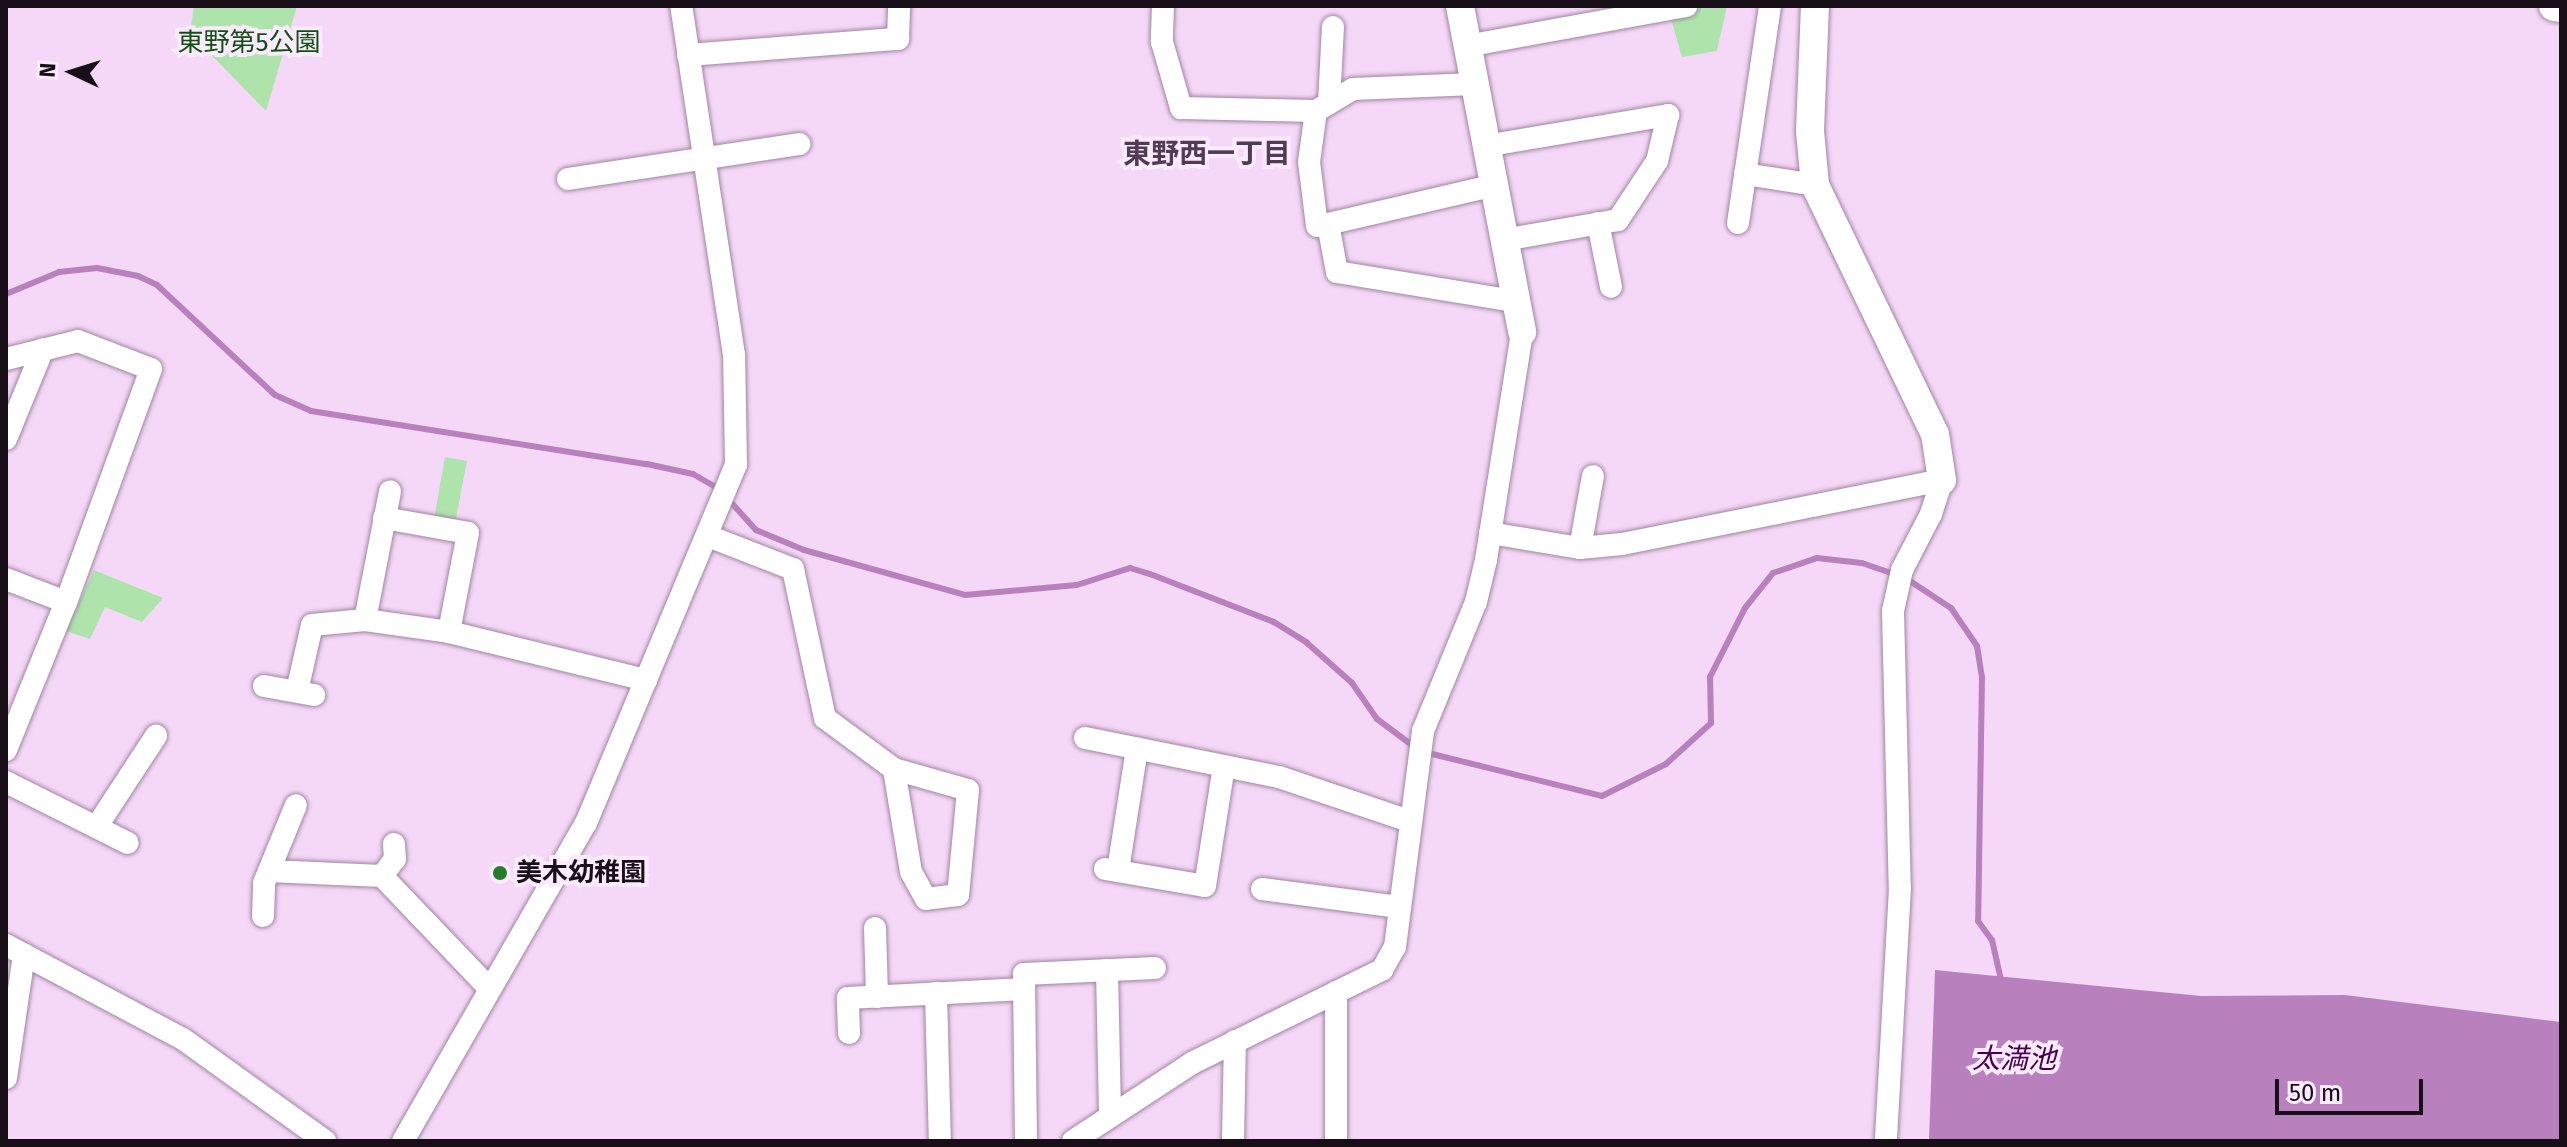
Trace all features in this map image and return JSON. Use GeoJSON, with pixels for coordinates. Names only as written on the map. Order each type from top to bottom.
{"type":"FeatureCollection","features":[{"type":"Feature","properties":{"kind":"main road"},"geometry":{"type":"LineString","coordinates":[[2554,6],[2561,7]]}},
{"type":"Feature","properties":{"kind":"street"},"geometry":{"type":"LineString","coordinates":[[403,1141],[586,823],[736,465],[734,355],[681,6]]}},
{"type":"Feature","properties":{"kind":"street"},"geometry":{"type":"LineString","coordinates":[[688,55],[898,39],[899,6]]}},
{"type":"Feature","properties":{"kind":"street"},"geometry":{"type":"LineString","coordinates":[[1163,6],[1162,42],[1181,108],[1323,107],[1353,89],[1474,84]]}},
{"type":"Feature","properties":{"kind":"street"},"geometry":{"type":"LineString","coordinates":[[1073,1141],[1110,1115],[1235,1041],[1382,970],[1395,947],[1423,731],[1476,602],[1522,332],[1491,186],[1460,6]]}},
{"type":"Feature","properties":{"kind":"street"},"geometry":{"type":"LineString","coordinates":[[1466,46],[1626,11],[1686,6]]}},
{"type":"Feature","properties":{"kind":"street"},"geometry":{"type":"LineString","coordinates":[[1738,223],[1770,6]]}},
{"type":"Feature","properties":{"kind":"street"},"geometry":{"type":"LineString","coordinates":[[1815,6],[1810,131],[1815,185],[1935,434],[1942,480],[1931,514],[1902,570],[1893,611],[1900,888],[1886,1141]]}},
{"type":"Feature","properties":{"kind":"street"},"geometry":{"type":"LineString","coordinates":[[1317,226],[1309,162],[1323,107],[1333,27]]}},
{"type":"Feature","properties":{"kind":"street"},"geometry":{"type":"LineString","coordinates":[[1485,146],[1668,115],[1657,161],[1618,220],[1503,240]]}},
{"type":"Feature","properties":{"kind":"street"},"geometry":{"type":"LineString","coordinates":[[568,179],[799,144]]}},
{"type":"Feature","properties":{"kind":"street"},"geometry":{"type":"LineString","coordinates":[[1745,174],[1815,185]]}},
{"type":"Feature","properties":{"kind":"street"},"geometry":{"type":"LineString","coordinates":[[1491,186],[1328,224],[1337,272],[1515,301]]}},
{"type":"Feature","properties":{"kind":"street"},"geometry":{"type":"LineString","coordinates":[[1598,223],[1611,287]]}},
{"type":"Feature","properties":{"kind":"street"},"geometry":{"type":"LineString","coordinates":[[6,359],[78,341],[151,369],[66,602],[7,746]]}},
{"type":"Feature","properties":{"kind":"street"},"geometry":{"type":"LineString","coordinates":[[6,439],[43,349]]}},
{"type":"Feature","properties":{"kind":"street"},"geometry":{"type":"LineString","coordinates":[[1580,548],[1593,476]]}},
{"type":"Feature","properties":{"kind":"street"},"geometry":{"type":"LineString","coordinates":[[1490,533],[1580,548],[1942,480]]}},
{"type":"Feature","properties":{"kind":"street"},"geometry":{"type":"LineString","coordinates":[[365,620],[390,491]]}},
{"type":"Feature","properties":{"kind":"street"},"geometry":{"type":"LineString","coordinates":[[384,518],[468,533],[449,632]]}},
{"type":"Feature","properties":{"kind":"street"},"geometry":{"type":"LineString","coordinates":[[708,536],[793,569],[825,718],[894,769],[968,790],[958,895],[926,899],[911,872],[894,769]]}},
{"type":"Feature","properties":{"kind":"street"},"geometry":{"type":"LineString","coordinates":[[6,579],[66,602]]}},
{"type":"Feature","properties":{"kind":"street"},"geometry":{"type":"LineString","coordinates":[[264,686],[306,693],[312,625],[365,620],[449,632],[646,680]]}},
{"type":"Feature","properties":{"kind":"street"},"geometry":{"type":"LineString","coordinates":[[97,826],[156,736]]}},
{"type":"Feature","properties":{"kind":"street"},"geometry":{"type":"LineString","coordinates":[[1085,738],[1279,777],[1409,821]]}},
{"type":"Feature","properties":{"kind":"street"},"geometry":{"type":"LineString","coordinates":[[1137,748],[1111,869],[1205,886],[1224,766]]}},
{"type":"Feature","properties":{"kind":"street"},"geometry":{"type":"LineString","coordinates":[[6,782],[128,843]]}},
{"type":"Feature","properties":{"kind":"street"},"geometry":{"type":"LineString","coordinates":[[263,916],[269,871],[296,805]]}},
{"type":"Feature","properties":{"kind":"street"},"geometry":{"type":"LineString","coordinates":[[382,876],[395,859],[394,844]]}},
{"type":"Feature","properties":{"kind":"street"},"geometry":{"type":"LineString","coordinates":[[269,871],[382,876],[490,989]]}},
{"type":"Feature","properties":{"kind":"street"},"geometry":{"type":"LineString","coordinates":[[1262,891],[1399,907]]}},
{"type":"Feature","properties":{"kind":"street"},"geometry":{"type":"LineString","coordinates":[[875,928],[877,997]]}},
{"type":"Feature","properties":{"kind":"street"},"geometry":{"type":"LineString","coordinates":[[6,1078],[15,950],[183,1039],[325,1141]]}},
{"type":"Feature","properties":{"kind":"street"},"geometry":{"type":"LineString","coordinates":[[1026,1141],[1024,974],[1155,968]]}},
{"type":"Feature","properties":{"kind":"street"},"geometry":{"type":"LineString","coordinates":[[1107,970],[1110,1115]]}},
{"type":"Feature","properties":{"kind":"street"},"geometry":{"type":"LineString","coordinates":[[849,1033],[848,998],[1024,989]]}},
{"type":"Feature","properties":{"kind":"street"},"geometry":{"type":"LineString","coordinates":[[1336,992],[1336,1141]]}},
{"type":"Feature","properties":{"kind":"street"},"geometry":{"type":"LineString","coordinates":[[936,993],[940,1141]]}},
{"type":"Feature","properties":{"kind":"street"},"geometry":{"type":"LineString","coordinates":[[1233,1141],[1235,1041]]}},
{"type":"Feature","properties":{"kind":"green space","name":"東野第5公園"},"geometry":{"type":"Polygon","coordinates":[[[194,6],[297,6],[266,111],[190,33],[194,6]]]}},
{"type":"Feature","properties":{"kind":"green space"},"geometry":{"type":"Polygon","coordinates":[[[1707,6],[1727,6],[1717,51],[1682,57],[1671,19],[1707,6]]]}},
{"type":"Feature","properties":{"kind":"green space"},"geometry":{"type":"Polygon","coordinates":[[[445,457],[467,461],[455,523],[434,519],[445,457]]]}},
{"type":"Feature","properties":{"kind":"green space"},"geometry":{"type":"Polygon","coordinates":[[[94,570],[163,598],[142,622],[105,607],[90,639],[66,631],[94,570]]]}},
{"type":"Feature","properties":{"kind":"water","name":"太満池"},"geometry":{"type":"Polygon","coordinates":[[[1935,970],[2201,996],[2345,995],[2561,1022],[2561,1141],[1929,1141],[1935,970]]]}},
{"type":"Feature","properties":{"kind":"waterway"},"geometry":{"type":"LineString","coordinates":[[6,294],[59,272],[97,268],[138,276],[157,285],[275,395],[311,411],[647,464],[693,474],[721,490]]}},
{"type":"Feature","properties":{"kind":"waterway"},"geometry":{"type":"LineString","coordinates":[[728,499],[756,530],[804,550],[965,595],[1077,585],[1130,568],[1150,574],[1274,622],[1307,643],[1352,683],[1377,719],[1420,751],[1602,796],[1666,764],[1711,723],[1710,677],[1745,608],[1773,573],[1817,558],[1862,563],[1896,575]]}},
{"type":"Feature","properties":{"kind":"waterway"},"geometry":{"type":"LineString","coordinates":[[1907,579],[1951,608],[1977,646],[1982,677],[1978,921],[1992,940],[2001,980]]}},
{"type":"Feature","properties":{"kind":"place","name":"美木幼稚園"},"geometry":{"type":"Point","coordinates":[500,873]}},
{"type":"Feature","properties":{"kind":"district","name":"東野西一丁目"},"geometry":{"type":"Point","coordinates":[1207,154]}}]}
